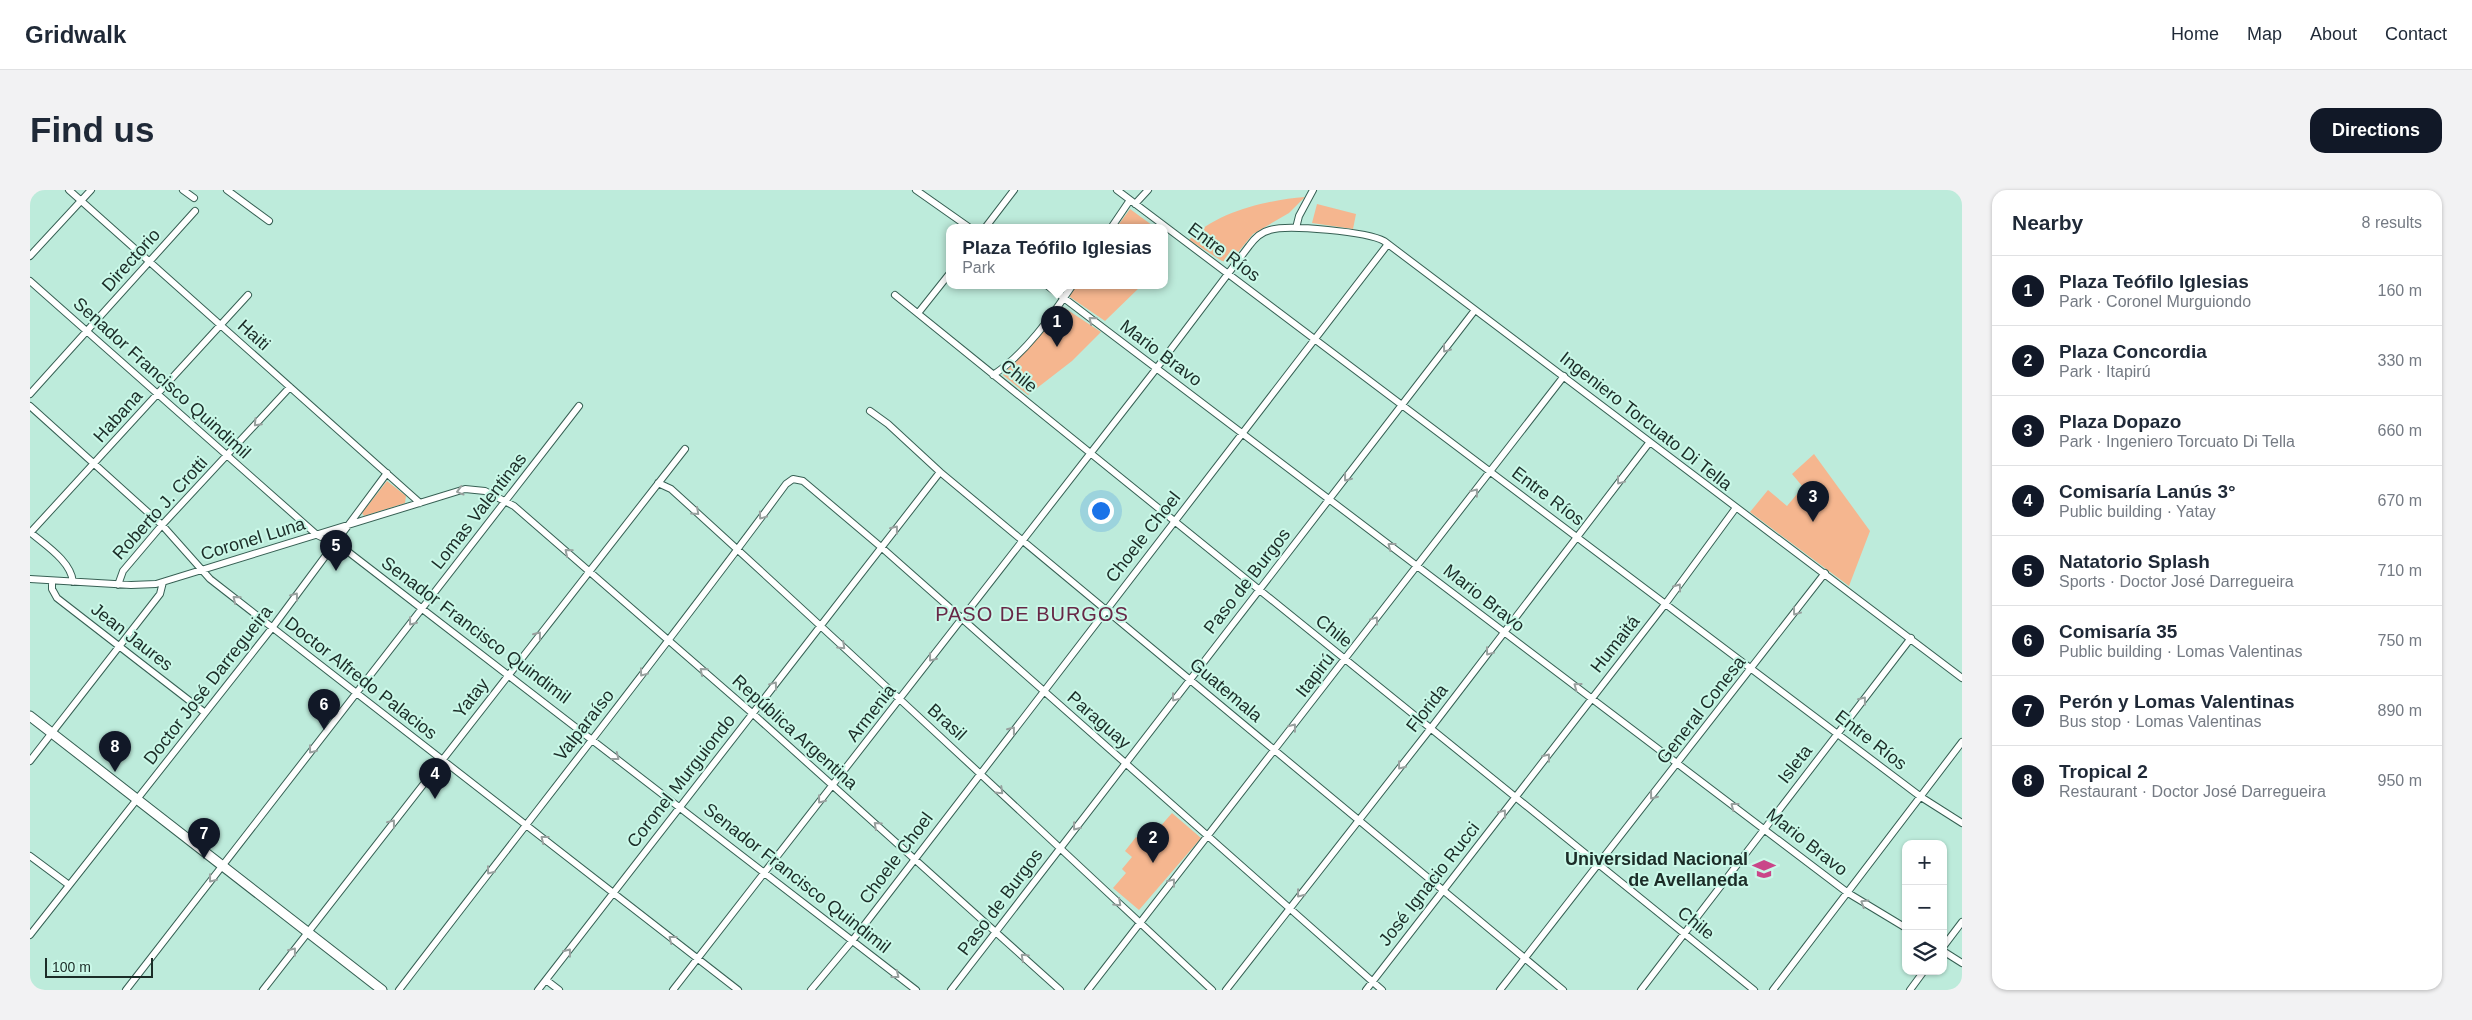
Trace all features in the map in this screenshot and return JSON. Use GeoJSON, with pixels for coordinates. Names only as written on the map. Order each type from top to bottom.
{"type":"FeatureCollection","features":[{"type":"Feature","properties":{"kind":"street","name":"Haiti"},"geometry":{"type":"LineString","coordinates":[[69,190],[420,503]]}},
{"type":"Feature","properties":{"kind":"street"},"geometry":{"type":"LineString","coordinates":[[30,256],[91,190]]}},
{"type":"Feature","properties":{"kind":"street"},"geometry":{"type":"LineString","coordinates":[[183,190],[194,198]]}},
{"type":"Feature","properties":{"kind":"street"},"geometry":{"type":"LineString","coordinates":[[227,190],[269,221]]}},
{"type":"Feature","properties":{"kind":"street"},"geometry":{"type":"LineString","coordinates":[[916,190],[964,224]]}},
{"type":"Feature","properties":{"kind":"street"},"geometry":{"type":"LineString","coordinates":[[988,224],[1014,190]]}},
{"type":"Feature","properties":{"kind":"street","name":"Entre Ríos"},"geometry":{"type":"LineString","coordinates":[[1117,190],[1162,224]]}},
{"type":"Feature","properties":{"kind":"street"},"geometry":{"type":"LineString","coordinates":[[1113,224],[1132,202],[1148,190]]}},
{"type":"Feature","properties":{"kind":"street"},"geometry":{"type":"LineString","coordinates":[[1296,228],[1299,216],[1313,190]]}},
{"type":"Feature","properties":{"kind":"street","name":"Directorio"},"geometry":{"type":"LineString","coordinates":[[30,394],[195,211]]}},
{"type":"Feature","properties":{"kind":"street","name":"Ingeniero Torcuato Di Tella"},"geometry":{"type":"LineString","coordinates":[[1156,369],[1229,274],[1248,246],[1262,233],[1270,230],[1296,228],[1374,236],[1388,244],[1564,376],[1735,509],[1825,573],[1962,678]]}},
{"type":"Feature","properties":{"kind":"street","name":"Entre Ríos"},"geometry":{"type":"LineString","coordinates":[[1168,229],[1921,797],[1962,823]]}},
{"type":"Feature","properties":{"kind":"street","name":"Choele Choel"},"geometry":{"type":"LineString","coordinates":[[811,990],[852,940],[1388,244]]}},
{"type":"Feature","properties":{"kind":"street"},"geometry":{"type":"LineString","coordinates":[[919,312],[946,278]]}},
{"type":"Feature","properties":{"kind":"street","name":"Senador Francisco Quindimil"},"geometry":{"type":"LineString","coordinates":[[30,281],[226,456],[318,535],[335,543],[423,609],[916,990]]}},
{"type":"Feature","properties":{"kind":"street","name":"Mario Bravo"},"geometry":{"type":"LineString","coordinates":[[1052,289],[1417,565],[1504,634],[1593,698],[1848,893],[1902,926]]}},
{"type":"Feature","properties":{"kind":"street"},"geometry":{"type":"LineString","coordinates":[[993,375],[1007,365],[1070,289]]}},
{"type":"Feature","properties":{"kind":"street","name":"Habana"},"geometry":{"type":"LineString","coordinates":[[30,532],[248,295]]}},
{"type":"Feature","properties":{"kind":"street","name":"Chile"},"geometry":{"type":"LineString","coordinates":[[895,295],[919,312],[993,375],[1517,796],[1754,990]]}},
{"type":"Feature","properties":{"kind":"street","name":"Paso de Burgos"},"geometry":{"type":"LineString","coordinates":[[951,990],[1404,405],[1475,310]]}},
{"type":"Feature","properties":{"kind":"street","name":"Armenia"},"geometry":{"type":"LineString","coordinates":[[673,990],[1156,369]]}},
{"type":"Feature","properties":{"kind":"street","name":"Itapirú"},"geometry":{"type":"LineString","coordinates":[[1088,990],[1564,376]]}},
{"type":"Feature","properties":{"kind":"street","name":"Roberto J. Crotti"},"geometry":{"type":"LineString","coordinates":[[118,584],[123,571],[162,525],[290,387]]}},
{"type":"Feature","properties":{"kind":"street","name":"Doctor Alfredo Palacios"},"geometry":{"type":"LineString","coordinates":[[30,406],[162,525],[202,571],[356,694],[738,990]]}},
{"type":"Feature","properties":{"kind":"street","name":"Lomas Valentinas"},"geometry":{"type":"LineString","coordinates":[[126,990],[580,406]]}},
{"type":"Feature","properties":{"kind":"street","name":"Guatemala"},"geometry":{"type":"LineString","coordinates":[[870,412],[888,424],[940,472],[1563,990]]}},
{"type":"Feature","properties":{"kind":"street","name":"Florida"},"geometry":{"type":"LineString","coordinates":[[1226,990],[1504,634],[1649,443]]}},
{"type":"Feature","properties":{"kind":"street","name":"Yatay"},"geometry":{"type":"LineString","coordinates":[[263,990],[685,449]]}},
{"type":"Feature","properties":{"kind":"street","name":"Coronel Murguiondo"},"geometry":{"type":"LineString","coordinates":[[538,990],[819,625],[940,472]]}},
{"type":"Feature","properties":{"kind":"street","name":"Doctor José Darregueira"},"geometry":{"type":"LineString","coordinates":[[30,935],[272,628],[387,473]]}},
{"type":"Feature","properties":{"kind":"street","name":"Paraguay"},"geometry":{"type":"LineString","coordinates":[[793,479],[803,481],[880,547],[1382,990]]}},
{"type":"Feature","properties":{"kind":"street","name":"Valparaíso"},"geometry":{"type":"LineString","coordinates":[[399,990],[525,824],[593,739],[666,641],[738,550],[786,484],[793,479]]}},
{"type":"Feature","properties":{"kind":"street","name":"Brasil"},"geometry":{"type":"LineString","coordinates":[[658,482],[671,489],[738,550],[980,772],[1212,990]]}},
{"type":"Feature","properties":{"kind":"street","name":"Coronel Luna"},"geometry":{"type":"LineString","coordinates":[[30,579],[142,585],[163,582],[471,488],[485,491],[506,501]]}},
{"type":"Feature","properties":{"kind":"street","name":"República Argentina"},"geometry":{"type":"LineString","coordinates":[[506,501],[589,570],[666,641],[752,713],[1060,990]]}},
{"type":"Feature","properties":{"kind":"street","name":"Humaitá"},"geometry":{"type":"LineString","coordinates":[[1517,796],[1666,603],[1735,509]]}},
{"type":"Feature","properties":{"kind":"street"},"geometry":{"type":"LineString","coordinates":[[30,532],[68,566],[73,582]]}},
{"type":"Feature","properties":{"kind":"street","name":"General Conesa"},"geometry":{"type":"LineString","coordinates":[[1500,990],[1825,573]]}},
{"type":"Feature","properties":{"kind":"street","name":"Jean Jaures"},"geometry":{"type":"LineString","coordinates":[[52,581],[52,588],[57,598],[204,712]]}},
{"type":"Feature","properties":{"kind":"street"},"geometry":{"type":"LineString","coordinates":[[30,761],[160,594],[163,582]]}},
{"type":"Feature","properties":{"kind":"street","name":"Isleta"},"geometry":{"type":"LineString","coordinates":[[1640,990],[1911,638]]}},
{"type":"Feature","properties":{"kind":"street"},"geometry":{"type":"LineString","coordinates":[[30,716],[382,990]]}},
{"type":"Feature","properties":{"kind":"street"},"geometry":{"type":"LineString","coordinates":[[1773,990],[1962,742]]}},
{"type":"Feature","properties":{"kind":"street","name":"José Ignacio Rucci"},"geometry":{"type":"LineString","coordinates":[[1366,990],[1517,796]]}},
{"type":"Feature","properties":{"kind":"street"},"geometry":{"type":"LineString","coordinates":[[30,856],[68,885]]}},
{"type":"Feature","properties":{"kind":"street"},"geometry":{"type":"LineString","coordinates":[[1947,942],[1962,922]]}},
{"type":"Feature","properties":{"kind":"street"},"geometry":{"type":"LineString","coordinates":[[1947,954],[1962,963]]}},
{"type":"Feature","properties":{"kind":"street"},"geometry":{"type":"LineString","coordinates":[[1910,990],[1921,975]]}},
{"type":"Feature","properties":{"kind":"street"},"geometry":{"type":"LineString","coordinates":[[546,980],[559,990]]}},
{"type":"Feature","properties":{"kind":"shaded area"},"geometry":{"type":"Polygon","coordinates":[[[1305,197],[1289,213],[1253,234],[1230,262],[1222,261],[1189,240],[1213,222],[1243,209],[1275,201],[1305,197]]]}},
{"type":"Feature","properties":{"kind":"shaded area"},"geometry":{"type":"Polygon","coordinates":[[[1317,204],[1356,214],[1353,229],[1312,223],[1317,204]]]}},
{"type":"Feature","properties":{"kind":"shaded area"},"geometry":{"type":"Polygon","coordinates":[[[1130,209],[1151,224],[1119,224],[1130,209]]]}},
{"type":"Feature","properties":{"kind":"shaded area"},"geometry":{"type":"Polygon","coordinates":[[[1072,289],[1138,289],[1105,321],[1067,295],[1072,289]]]}},
{"type":"Feature","properties":{"kind":"shaded area"},"geometry":{"type":"Polygon","coordinates":[[[1063,307],[1101,332],[1072,361],[1028,395],[1003,375],[1063,307]]]}},
{"type":"Feature","properties":{"kind":"shaded area"},"geometry":{"type":"Polygon","coordinates":[[[1814,454],[1870,531],[1849,586],[1750,512],[1768,490],[1787,506],[1803,487],[1792,474],[1814,454]]]}},
{"type":"Feature","properties":{"kind":"shaded area"},"geometry":{"type":"Polygon","coordinates":[[[387,481],[406,496],[405,503],[364,516],[362,513],[387,481]]]}},
{"type":"Feature","properties":{"kind":"shaded area"},"geometry":{"type":"Polygon","coordinates":[[[1172,813],[1201,838],[1139,910],[1113,888],[1126,873],[1122,869],[1132,857],[1125,851],[1136,837],[1145,844],[1172,813]]]}},
{"type":"Feature","properties":{"kind":"place","name":"Plaza Teófilo Iglesias"},"geometry":{"type":"Point","coordinates":[1057,347]}},
{"type":"Feature","properties":{"kind":"place","name":"Plaza Dopazo"},"geometry":{"type":"Point","coordinates":[1813,522]}},
{"type":"Feature","properties":{"kind":"place","name":"Natatorio Splash"},"geometry":{"type":"Point","coordinates":[336,571]}},
{"type":"Feature","properties":{"kind":"place","name":"Comisaría 35"},"geometry":{"type":"Point","coordinates":[324,730]}},
{"type":"Feature","properties":{"kind":"place","name":"Tropical 2"},"geometry":{"type":"Point","coordinates":[115,772]}},
{"type":"Feature","properties":{"kind":"place","name":"Comisaría Lanús 3°"},"geometry":{"type":"Point","coordinates":[435,799]}},
{"type":"Feature","properties":{"kind":"place","name":"Perón y Lomas Valentinas"},"geometry":{"type":"Point","coordinates":[204,859]}},
{"type":"Feature","properties":{"kind":"place","name":"Plaza Concordia"},"geometry":{"type":"Point","coordinates":[1153,863]}},
{"type":"Feature","properties":{"kind":"place","name":"Universidad Nacional de Avellaneda"},"geometry":{"type":"Point","coordinates":[1764,869]}},
{"type":"Feature","properties":{"kind":"district","name":"PASO DE BURGOS"},"geometry":{"type":"Point","coordinates":[1032,614]}}]}
